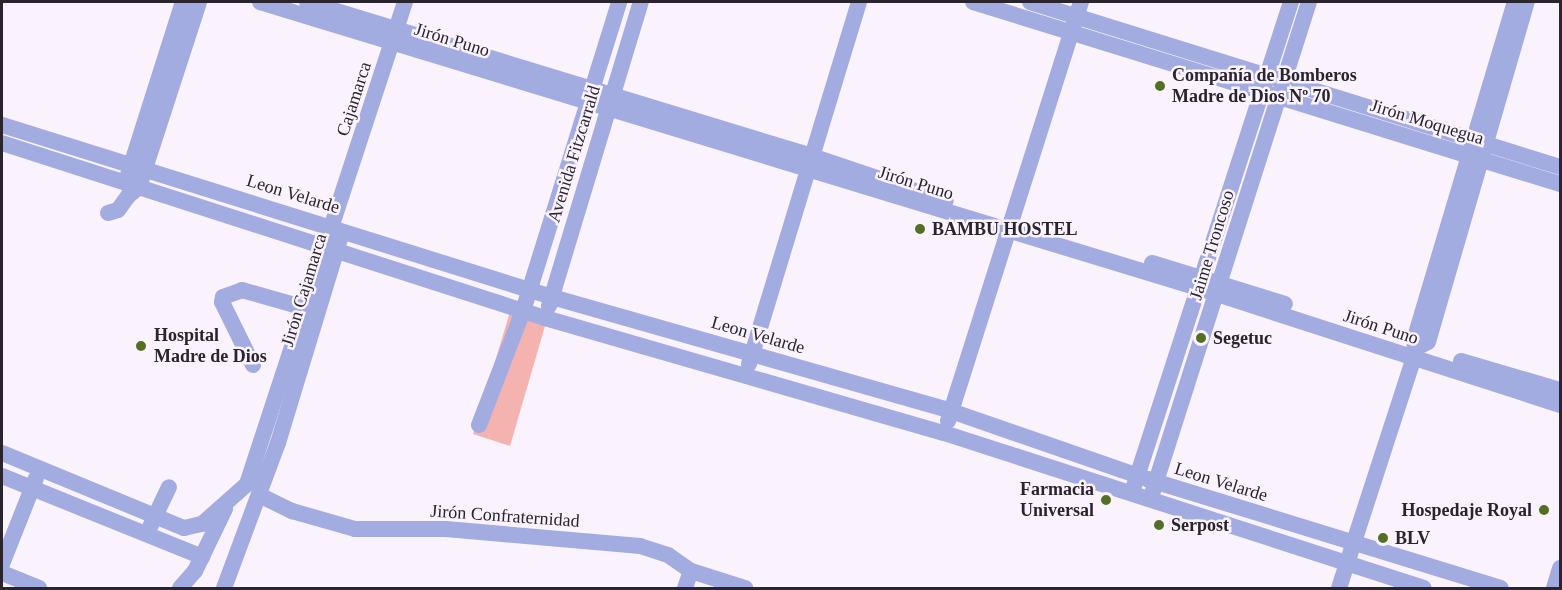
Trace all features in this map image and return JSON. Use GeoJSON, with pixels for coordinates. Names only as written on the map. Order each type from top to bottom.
{"type":"FeatureCollection","features":[{"type":"Feature","properties":{"kind":"street"},"geometry":{"type":"LineString","coordinates":[[139,166],[183,2]]}},
{"type":"Feature","properties":{"kind":"street"},"geometry":{"type":"LineString","coordinates":[[108,213],[118,210],[131,189],[199,2]]}},
{"type":"Feature","properties":{"kind":"street","name":"Jirón Puno"},"geometry":{"type":"LineString","coordinates":[[260,2],[394,36],[810,163],[1011,228],[1219,289],[1415,353],[1560,405]]}},
{"type":"Feature","properties":{"kind":"street","name":"Jirón Puno"},"geometry":{"type":"LineString","coordinates":[[307,2],[394,36]]}},
{"type":"Feature","properties":{"kind":"street","name":"Cajamarca"},"geometry":{"type":"LineString","coordinates":[[339,208],[405,2]]}},
{"type":"Feature","properties":{"kind":"street","name":"Avenida Fitzcarrald"},"geometry":{"type":"LineString","coordinates":[[479,425],[523,311],[620,2]]}},
{"type":"Feature","properties":{"kind":"street","name":"Avenida Fitzcarrald"},"geometry":{"type":"LineString","coordinates":[[545,318],[641,2]]}},
{"type":"Feature","properties":{"kind":"street"},"geometry":{"type":"LineString","coordinates":[[745,376],[860,2]]}},
{"type":"Feature","properties":{"kind":"street","name":"Jirón Moquegua"},"geometry":{"type":"LineString","coordinates":[[973,2],[1181,68],[1272,87],[1479,140],[1560,167]]}},
{"type":"Feature","properties":{"kind":"street","name":"Jirón Moquegua"},"geometry":{"type":"LineString","coordinates":[[1030,2],[1079,9],[1272,87],[1473,157],[1560,184]]}},
{"type":"Feature","properties":{"kind":"street","name":"Jaime Troncoso"},"geometry":{"type":"LineString","coordinates":[[1150,500],[1219,289],[1272,87],[1290,2]]}},
{"type":"Feature","properties":{"kind":"street","name":"Jaime Troncoso"},"geometry":{"type":"LineString","coordinates":[[1132,494],[1199,283],[1272,87],[1309,2]]}},
{"type":"Feature","properties":{"kind":"street"},"geometry":{"type":"LineString","coordinates":[[1479,140],[1515,2]]}},
{"type":"Feature","properties":{"kind":"street"},"geometry":{"type":"LineString","coordinates":[[1339,588],[1415,353],[1415,337],[1473,157],[1527,2]]}},
{"type":"Feature","properties":{"kind":"street"},"geometry":{"type":"LineString","coordinates":[[944,433],[1079,9]]}},
{"type":"Feature","properties":{"kind":"street"},"geometry":{"type":"LineString","coordinates":[[1181,68],[1186,51]]}},
{"type":"Feature","properties":{"kind":"street","name":"Leon Velarde"},"geometry":{"type":"LineString","coordinates":[[2,124],[337,228],[529,291],[951,411],[1137,476],[1501,588]]}},
{"type":"Feature","properties":{"kind":"street"},"geometry":{"type":"LineString","coordinates":[[2,158],[19,149],[25,132]]}},
{"type":"Feature","properties":{"kind":"street"},"geometry":{"type":"LineString","coordinates":[[2,143],[131,189],[331,247],[545,318],[944,433],[1346,565],[1424,588]]}},
{"type":"Feature","properties":{"kind":"street","name":"Jirón Cajamarca"},"geometry":{"type":"LineString","coordinates":[[253,489],[290,403],[311,309],[337,228],[339,208]]}},
{"type":"Feature","properties":{"kind":"street"},"geometry":{"type":"LineString","coordinates":[[253,365],[221,298],[238,289],[311,309]]}},
{"type":"Feature","properties":{"kind":"street","name":"Jirón Cajamarca"},"geometry":{"type":"LineString","coordinates":[[224,588],[253,489],[277,388],[311,309]]}},
{"type":"Feature","properties":{"kind":"street","name":"Jirón Puno"},"geometry":{"type":"LineString","coordinates":[[1415,353],[1560,390]]}},
{"type":"Feature","properties":{"kind":"street"},"geometry":{"type":"LineString","coordinates":[[277,388],[290,403]]}},
{"type":"Feature","properties":{"kind":"street"},"geometry":{"type":"LineString","coordinates":[[2,453],[155,517],[192,528],[253,489]]}},
{"type":"Feature","properties":{"kind":"street"},"geometry":{"type":"LineString","coordinates":[[2,564],[40,469]]}},
{"type":"Feature","properties":{"kind":"street"},"geometry":{"type":"LineString","coordinates":[[2,476],[202,557]]}},
{"type":"Feature","properties":{"kind":"street"},"geometry":{"type":"LineString","coordinates":[[147,535],[169,487]]}},
{"type":"Feature","properties":{"kind":"street","name":"Jirón Confraternidad"},"geometry":{"type":"LineString","coordinates":[[253,489],[292,511],[355,529],[446,529],[640,546],[668,555],[691,571],[745,588]]}},
{"type":"Feature","properties":{"kind":"street"},"geometry":{"type":"LineString","coordinates":[[180,588],[202,557],[225,507]]}},
{"type":"Feature","properties":{"kind":"street"},"geometry":{"type":"LineString","coordinates":[[1554,588],[1560,568]]}},
{"type":"Feature","properties":{"kind":"street"},"geometry":{"type":"LineString","coordinates":[[685,588],[691,571]]}},
{"type":"Feature","properties":{"kind":"street"},"geometry":{"type":"LineString","coordinates":[[2,573],[39,588]]}},
{"type":"Feature","properties":{"kind":"shaded area"},"geometry":{"type":"Polygon","coordinates":[[[510,312],[545,326],[510,446],[473,434],[510,312]]]}},
{"type":"Feature","properties":{"kind":"place","name":"Compañía de Bomberos Madre de Dios Nº 70"},"geometry":{"type":"Point","coordinates":[1160,86]}},
{"type":"Feature","properties":{"kind":"place","name":"BAMBU HOSTEL"},"geometry":{"type":"Point","coordinates":[920,229]}},
{"type":"Feature","properties":{"kind":"place","name":"Segetuc"},"geometry":{"type":"Point","coordinates":[1201,338]}},
{"type":"Feature","properties":{"kind":"place","name":"Hospital Madre de Dios"},"geometry":{"type":"Point","coordinates":[141,346]}},
{"type":"Feature","properties":{"kind":"place","name":"Farmacia Universal"},"geometry":{"type":"Point","coordinates":[1106,500]}},
{"type":"Feature","properties":{"kind":"place","name":"Hospedaje Royal"},"geometry":{"type":"Point","coordinates":[1544,510]}},
{"type":"Feature","properties":{"kind":"place","name":"Serpost"},"geometry":{"type":"Point","coordinates":[1159,525]}},
{"type":"Feature","properties":{"kind":"place","name":"BLV"},"geometry":{"type":"Point","coordinates":[1383,538]}}]}
